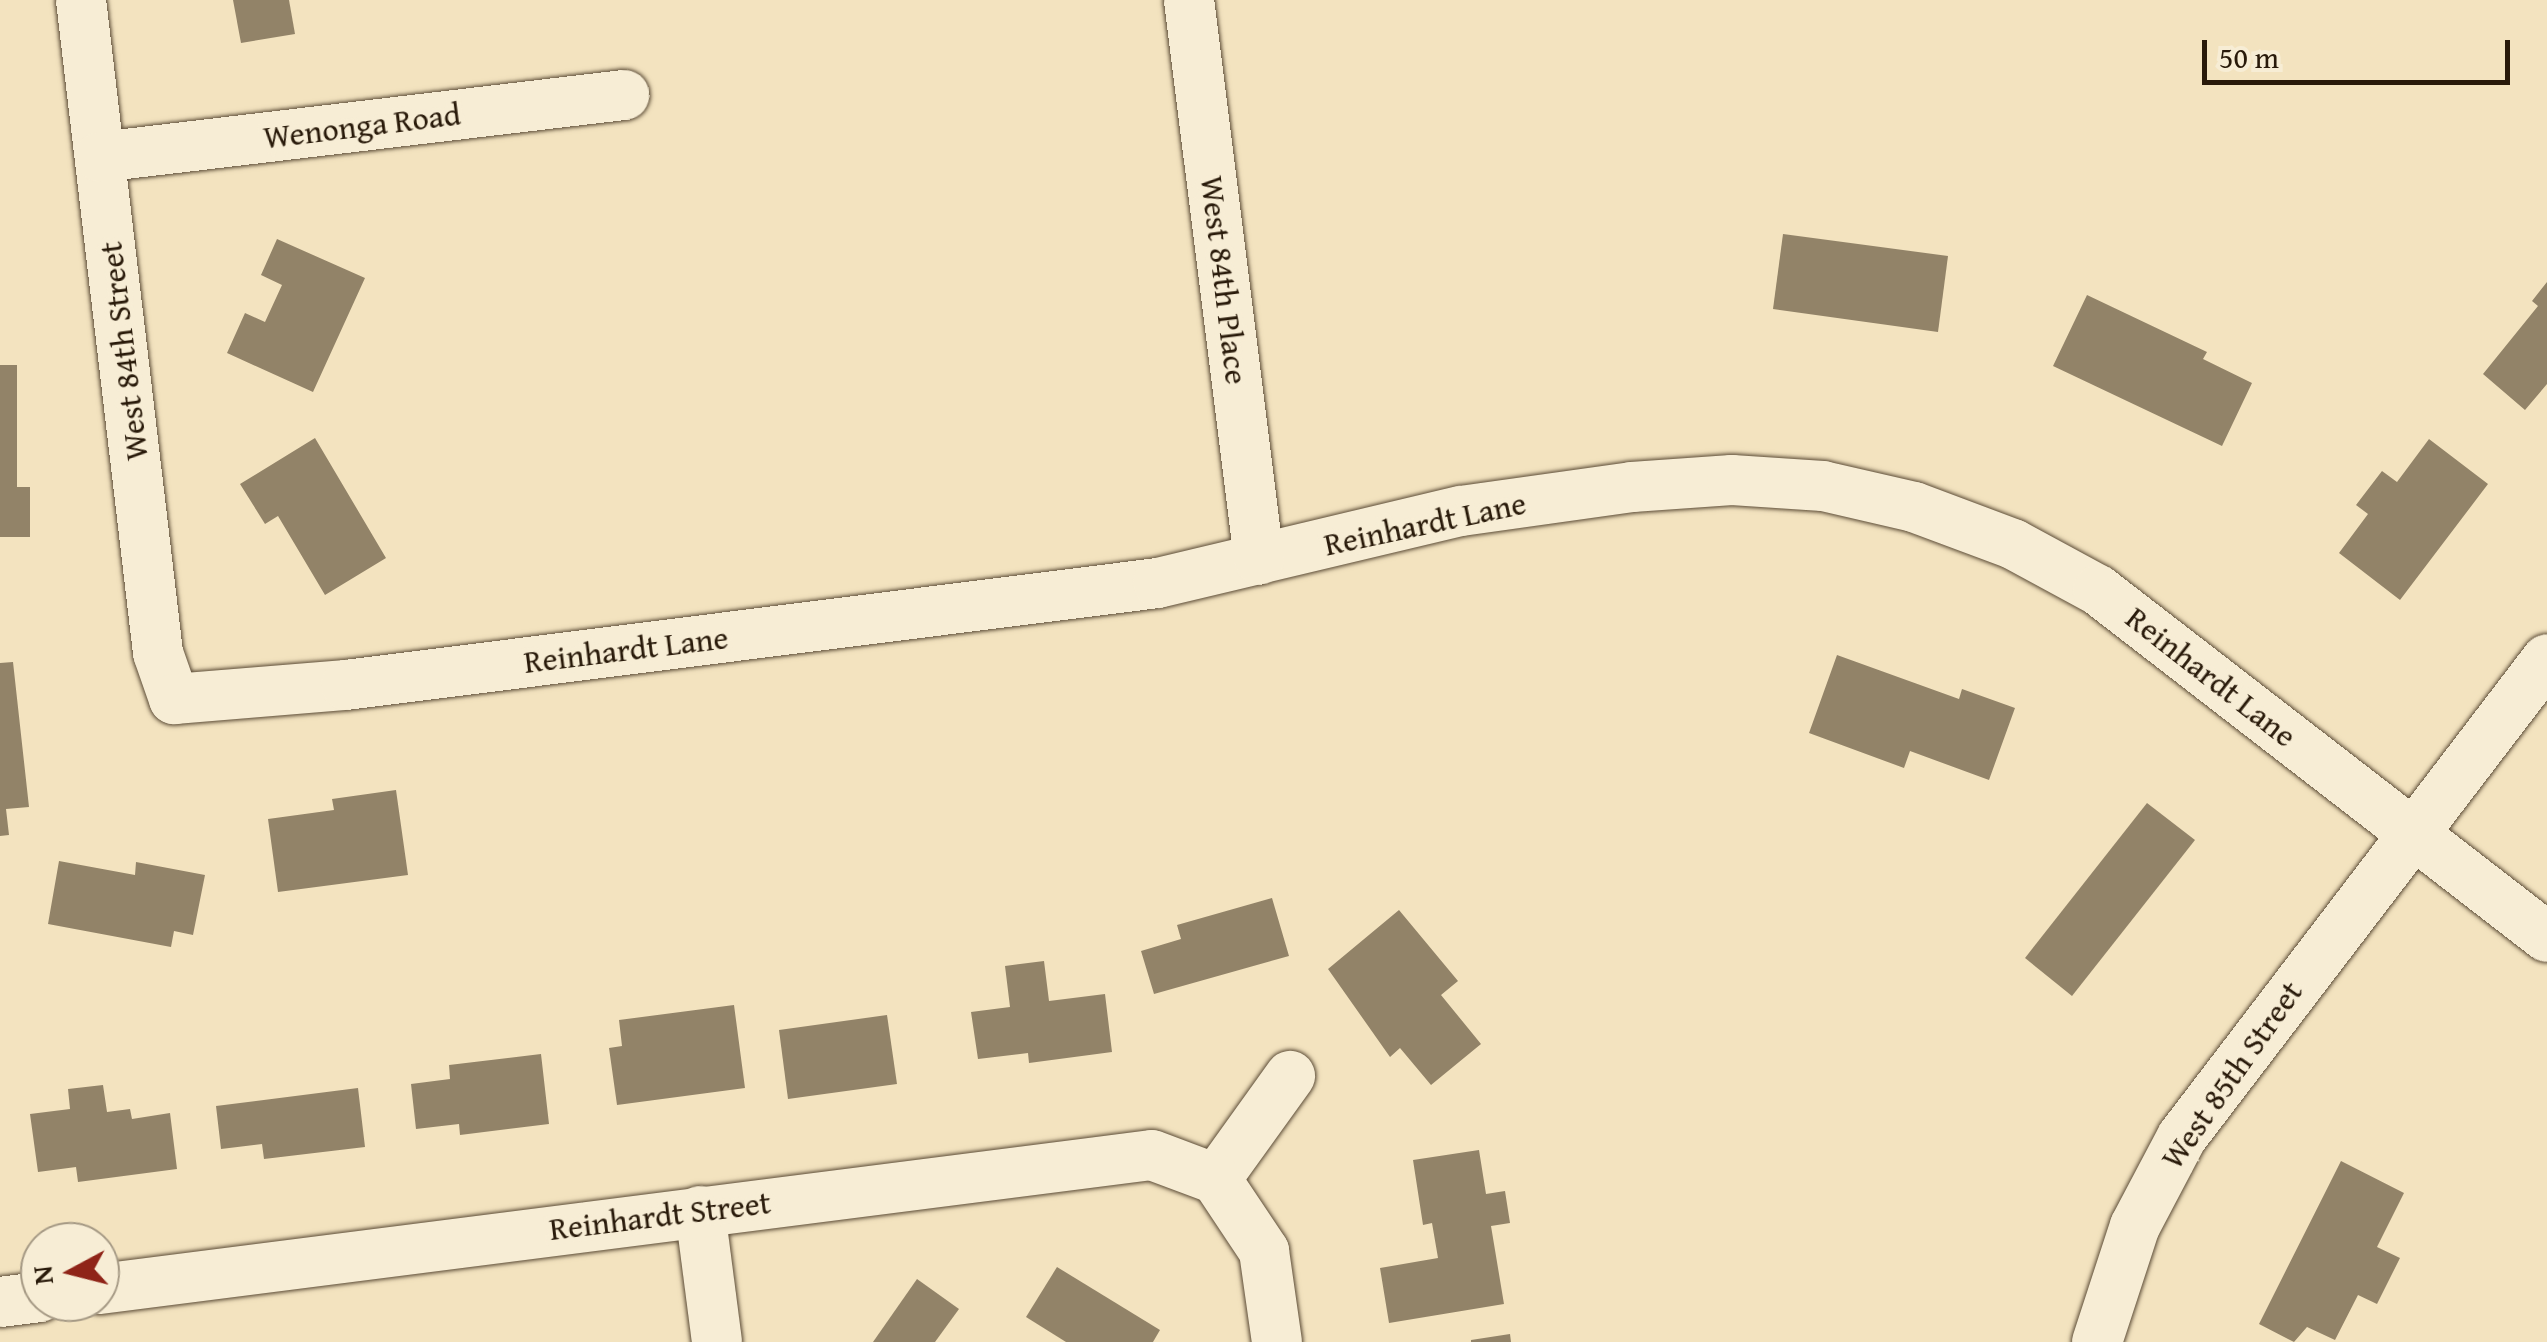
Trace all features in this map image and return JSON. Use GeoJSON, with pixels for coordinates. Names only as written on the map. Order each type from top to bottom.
{"type":"FeatureCollection","features":[{"type":"Feature","properties":{"kind":"street","name":"West 84th Street"},"geometry":{"type":"LineString","coordinates":[[81,0],[158,653],[174,699]]}},
{"type":"Feature","properties":{"kind":"street","name":"West 84th Place"},"geometry":{"type":"LineString","coordinates":[[1189,0],[1259,560]]}},
{"type":"Feature","properties":{"kind":"street","name":"Wenonga Road"},"geometry":{"type":"LineString","coordinates":[[100,157],[624,95]]}},
{"type":"Feature","properties":{"kind":"street","name":"Reinhardt Lane"},"geometry":{"type":"LineString","coordinates":[[174,699],[346,686],[1158,582],[1461,512],[1632,487],[1732,480],[1823,486],[1914,507],[2013,544],[2098,590],[2547,936]]}},
{"type":"Feature","properties":{"kind":"street","name":"West 85th Street"},"geometry":{"type":"LineString","coordinates":[[2097,1342],[2135,1226],[2182,1137],[2547,659]]}},
{"type":"Feature","properties":{"kind":"street"},"geometry":{"type":"LineString","coordinates":[[1277,1342],[1264,1251],[1216,1179],[1290,1076]]}},
{"type":"Feature","properties":{"kind":"street","name":"Reinhardt Street"},"geometry":{"type":"LineString","coordinates":[[120,1286],[1152,1156],[1216,1179]]}},
{"type":"Feature","properties":{"kind":"street"},"geometry":{"type":"LineString","coordinates":[[700,1211],[718,1342]]}},
{"type":"Feature","properties":{"kind":"building"},"geometry":{"type":"Polygon","coordinates":[[[233,0],[289,0],[295,34],[241,43],[233,0]]]}},
{"type":"Feature","properties":{"kind":"building"},"geometry":{"type":"Polygon","coordinates":[[[1783,234],[1948,256],[1938,332],[1773,309],[1783,234]]]}},
{"type":"Feature","properties":{"kind":"building"},"geometry":{"type":"Polygon","coordinates":[[[277,239],[365,278],[313,392],[227,353],[245,313],[265,322],[282,285],[261,275],[277,239]]]}},
{"type":"Feature","properties":{"kind":"building"},"geometry":{"type":"Polygon","coordinates":[[[2547,282],[2547,384],[2525,410],[2483,374],[2538,306],[2532,301],[2547,282]]]}},
{"type":"Feature","properties":{"kind":"building"},"geometry":{"type":"Polygon","coordinates":[[[2087,295],[2207,352],[2203,359],[2252,383],[2222,446],[2053,366],[2087,295]]]}},
{"type":"Feature","properties":{"kind":"building"},"geometry":{"type":"Polygon","coordinates":[[[0,365],[17,365],[17,487],[30,487],[30,537],[0,537],[0,365]]]}},
{"type":"Feature","properties":{"kind":"building"},"geometry":{"type":"Polygon","coordinates":[[[315,438],[386,558],[325,595],[278,516],[265,524],[240,484],[315,438]]]}},
{"type":"Feature","properties":{"kind":"building"},"geometry":{"type":"Polygon","coordinates":[[[2429,439],[2488,484],[2400,600],[2339,553],[2368,514],[2356,505],[2382,471],[2397,482],[2429,439]]]}},
{"type":"Feature","properties":{"kind":"building"},"geometry":{"type":"Polygon","coordinates":[[[1837,655],[1959,699],[1962,689],[2015,708],[1989,780],[1910,751],[1904,768],[1809,733],[1837,655]]]}},
{"type":"Feature","properties":{"kind":"building"},"geometry":{"type":"Polygon","coordinates":[[[13,662],[29,807],[6,809],[9,835],[0,836],[0,663],[13,662]]]}},
{"type":"Feature","properties":{"kind":"building"},"geometry":{"type":"Polygon","coordinates":[[[396,790],[408,875],[278,892],[268,819],[334,810],[332,799],[396,790]]]}},
{"type":"Feature","properties":{"kind":"building"},"geometry":{"type":"Polygon","coordinates":[[[2147,803],[2195,840],[2072,996],[2025,958],[2147,803]]]}},
{"type":"Feature","properties":{"kind":"building"},"geometry":{"type":"Polygon","coordinates":[[[59,861],[135,875],[136,862],[205,875],[193,935],[174,931],[171,947],[48,924],[59,861]]]}},
{"type":"Feature","properties":{"kind":"building"},"geometry":{"type":"Polygon","coordinates":[[[1272,898],[1289,956],[1154,994],[1141,951],[1181,939],[1177,925],[1272,898]]]}},
{"type":"Feature","properties":{"kind":"building"},"geometry":{"type":"Polygon","coordinates":[[[1399,910],[1458,981],[1441,995],[1481,1044],[1431,1085],[1400,1048],[1390,1057],[1328,969],[1399,910]]]}},
{"type":"Feature","properties":{"kind":"building"},"geometry":{"type":"Polygon","coordinates":[[[1044,961],[1049,1001],[1105,994],[1112,1052],[1029,1063],[1028,1053],[978,1059],[971,1012],[1010,1007],[1005,966],[1044,961]]]}},
{"type":"Feature","properties":{"kind":"building"},"geometry":{"type":"Polygon","coordinates":[[[734,1005],[745,1088],[617,1105],[609,1048],[622,1046],[619,1020],[734,1005]]]}},
{"type":"Feature","properties":{"kind":"building"},"geometry":{"type":"Polygon","coordinates":[[[887,1015],[897,1084],[788,1099],[779,1030],[887,1015]]]}},
{"type":"Feature","properties":{"kind":"building"},"geometry":{"type":"Polygon","coordinates":[[[541,1054],[549,1124],[460,1135],[459,1124],[416,1129],[411,1084],[450,1079],[449,1065],[541,1054]]]}},
{"type":"Feature","properties":{"kind":"building"},"geometry":{"type":"Polygon","coordinates":[[[103,1085],[107,1112],[130,1109],[132,1119],[170,1113],[177,1169],[78,1182],[76,1167],[38,1172],[30,1114],[70,1109],[68,1089],[103,1085]]]}},
{"type":"Feature","properties":{"kind":"building"},"geometry":{"type":"Polygon","coordinates":[[[358,1088],[365,1147],[264,1159],[262,1144],[221,1149],[216,1106],[358,1088]]]}},
{"type":"Feature","properties":{"kind":"building"},"geometry":{"type":"Polygon","coordinates":[[[1479,1150],[1486,1194],[1505,1191],[1510,1223],[1491,1226],[1504,1304],[1389,1323],[1380,1268],[1438,1258],[1432,1223],[1423,1225],[1413,1160],[1479,1150]]]}},
{"type":"Feature","properties":{"kind":"building"},"geometry":{"type":"Polygon","coordinates":[[[2341,1161],[2404,1193],[2377,1247],[2400,1258],[2377,1304],[2358,1295],[2335,1340],[2307,1327],[2294,1342],[2259,1324],[2341,1161]]]}},
{"type":"Feature","properties":{"kind":"building"},"geometry":{"type":"Polygon","coordinates":[[[1057,1267],[1160,1330],[1153,1342],[1066,1342],[1026,1317],[1057,1267]]]}},
{"type":"Feature","properties":{"kind":"building"},"geometry":{"type":"Polygon","coordinates":[[[917,1279],[959,1309],[935,1342],[873,1342],[917,1279]]]}},
{"type":"Feature","properties":{"kind":"building"},"geometry":{"type":"Polygon","coordinates":[[[1510,1334],[1511,1342],[1471,1342],[1471,1340],[1510,1334]]]}}]}
